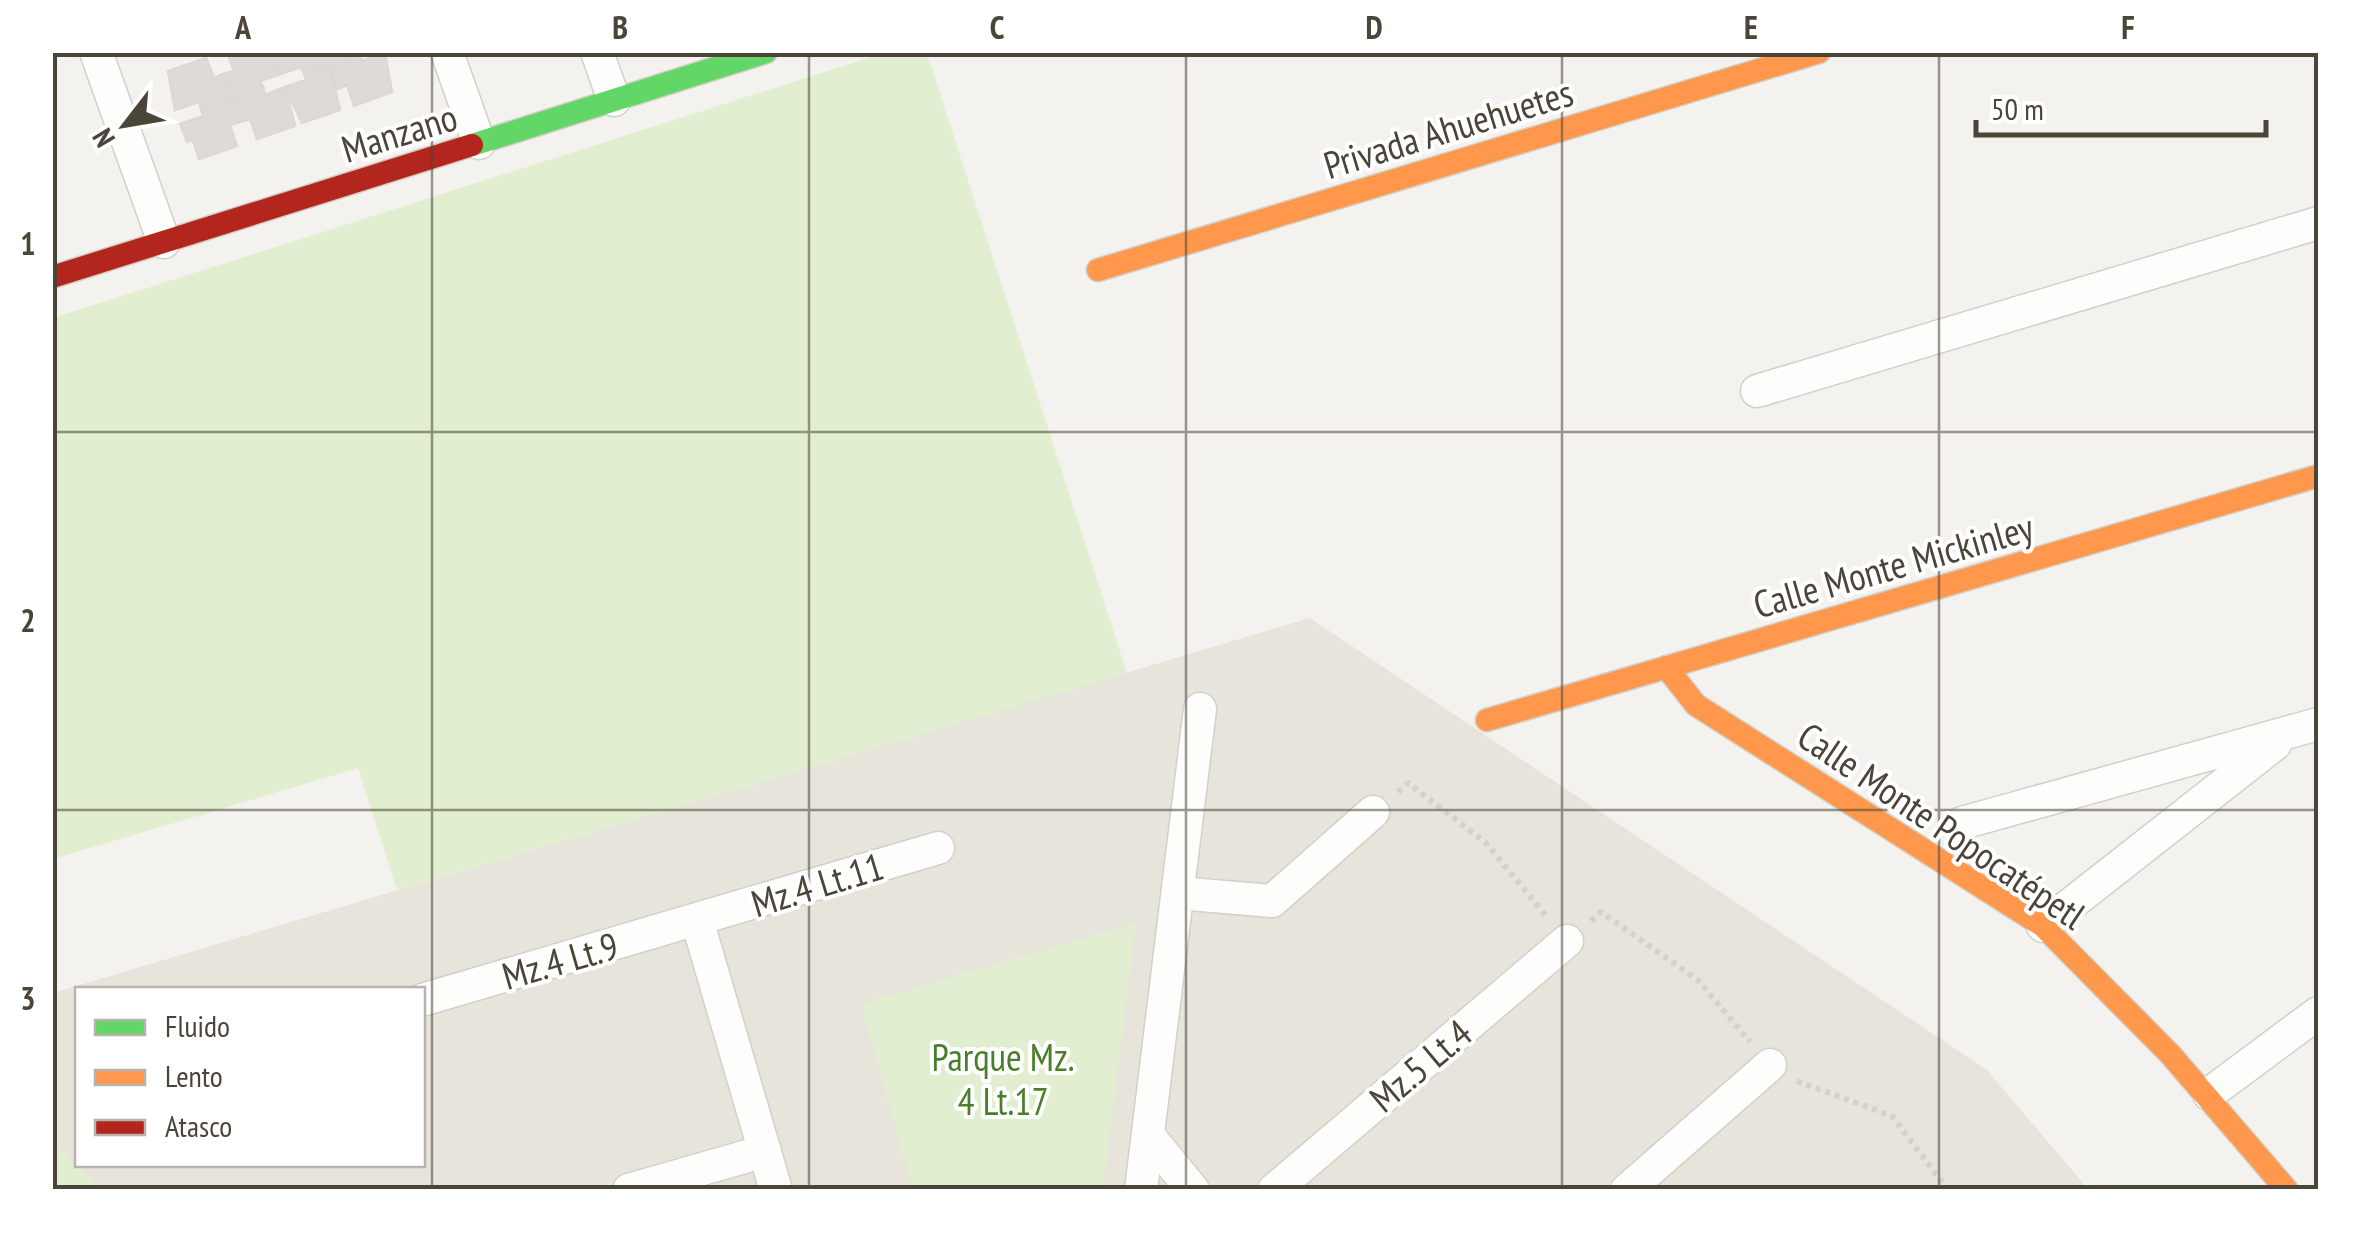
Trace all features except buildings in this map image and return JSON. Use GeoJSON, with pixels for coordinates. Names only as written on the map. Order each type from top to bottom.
{"type":"FeatureCollection","features":[{"type":"Feature","properties":{"kind":"street"},"geometry":{"type":"LineString","coordinates":[[96,52],[164,242]]}},
{"type":"Feature","properties":{"kind":"street"},"geometry":{"type":"LineString","coordinates":[[448,52],[480,143]]}},
{"type":"Feature","properties":{"kind":"street"},"geometry":{"type":"LineString","coordinates":[[597,52],[614,100]]}},
{"type":"Feature","properties":{"kind":"street","name":"Manzano"},"geometry":{"type":"LineString","coordinates":[[52,277],[766,52]]}},
{"type":"Feature","properties":{"kind":"street","name":"Privada Ahuehuetes"},"geometry":{"type":"LineString","coordinates":[[1098,270],[1819,52]]}},
{"type":"Feature","properties":{"kind":"street"},"geometry":{"type":"LineString","coordinates":[[1757,391],[2318,223]]}},
{"type":"Feature","properties":{"kind":"street","name":"Calle Monte Mickinley"},"geometry":{"type":"LineString","coordinates":[[1487,720],[2318,476]]}},
{"type":"Feature","properties":{"kind":"street","name":"Calle Monte Popocatépetl"},"geometry":{"type":"LineString","coordinates":[[1666,668],[1696,705],[2043,926],[2093,972],[2209,1094],[2288,1190]]}},
{"type":"Feature","properties":{"kind":"street"},"geometry":{"type":"LineString","coordinates":[[1141,1190],[1200,710]]}},
{"type":"Feature","properties":{"kind":"street"},"geometry":{"type":"LineString","coordinates":[[1962,823],[2318,724]]}},
{"type":"Feature","properties":{"kind":"street"},"geometry":{"type":"LineString","coordinates":[[2043,926],[2286,735]]}},
{"type":"Feature","properties":{"kind":"street"},"geometry":{"type":"LineString","coordinates":[[1178,892],[1272,901],[1373,812]]}},
{"type":"Feature","properties":{"kind":"street","name":"Mz.4 Lt.11"},"geometry":{"type":"LineString","coordinates":[[697,920],[938,848]]}},
{"type":"Feature","properties":{"kind":"street"},"geometry":{"type":"LineString","coordinates":[[697,920],[776,1190]]}},
{"type":"Feature","properties":{"kind":"street","name":"Mz.4 Lt.9"},"geometry":{"type":"LineString","coordinates":[[425,999],[697,920]]}},
{"type":"Feature","properties":{"kind":"street","name":"Mz.5 Lt.4"},"geometry":{"type":"LineString","coordinates":[[1274,1190],[1566,941]]}},
{"type":"Feature","properties":{"kind":"street"},"geometry":{"type":"LineString","coordinates":[[2209,1094],[2318,1013]]}},
{"type":"Feature","properties":{"kind":"street"},"geometry":{"type":"LineString","coordinates":[[1627,1190],[1770,1065]]}},
{"type":"Feature","properties":{"kind":"street"},"geometry":{"type":"LineString","coordinates":[[1148,1135],[1193,1190]]}},
{"type":"Feature","properties":{"kind":"street"},"geometry":{"type":"LineString","coordinates":[[628,1190],[765,1151]]}},
{"type":"Feature","properties":{"kind":"path"},"geometry":{"type":"LineString","coordinates":[[1373,812],[1408,784],[1485,842],[1566,941],[1601,912],[1698,980],[1770,1065],[1812,1090],[1892,1116],[1948,1190]]}},
{"type":"Feature","properties":{"kind":"shaded area"},"geometry":{"type":"Polygon","coordinates":[[[1310,618],[1987,1070],[2088,1189],[53,1190],[53,993],[1310,618]]]}},
{"type":"Feature","properties":{"kind":"green space"},"geometry":{"type":"Polygon","coordinates":[[[884,53],[927,53],[1127,673],[397,890],[358,768],[53,859],[53,318],[884,53]]]}},
{"type":"Feature","properties":{"kind":"green space","name":"Parque Mz. 4 Lt.17"},"geometry":{"type":"Polygon","coordinates":[[[1136,923],[1103,1189],[913,1189],[861,1004],[1136,923]]]}},
{"type":"Feature","properties":{"kind":"green space"},"geometry":{"type":"Polygon","coordinates":[[[52,1142],[99,1189],[53,1189],[52,1142]]]}},
{"type":"Feature","properties":{"kind":"traffic: fast"},"geometry":{"type":"LineString","coordinates":[[472,145],[766,52]]}},
{"type":"Feature","properties":{"kind":"traffic: slow"},"geometry":{"type":"LineString","coordinates":[[1098,270],[1819,52]]}},
{"type":"Feature","properties":{"kind":"traffic: slow"},"geometry":{"type":"LineString","coordinates":[[1487,720],[2318,476]]}},
{"type":"Feature","properties":{"kind":"traffic: slow"},"geometry":{"type":"LineString","coordinates":[[1666,667],[1696,705],[2043,926],[2170,1054],[2287,1190]]}},
{"type":"Feature","properties":{"kind":"traffic: jam"},"geometry":{"type":"LineString","coordinates":[[52,277],[472,145]]}}]}
